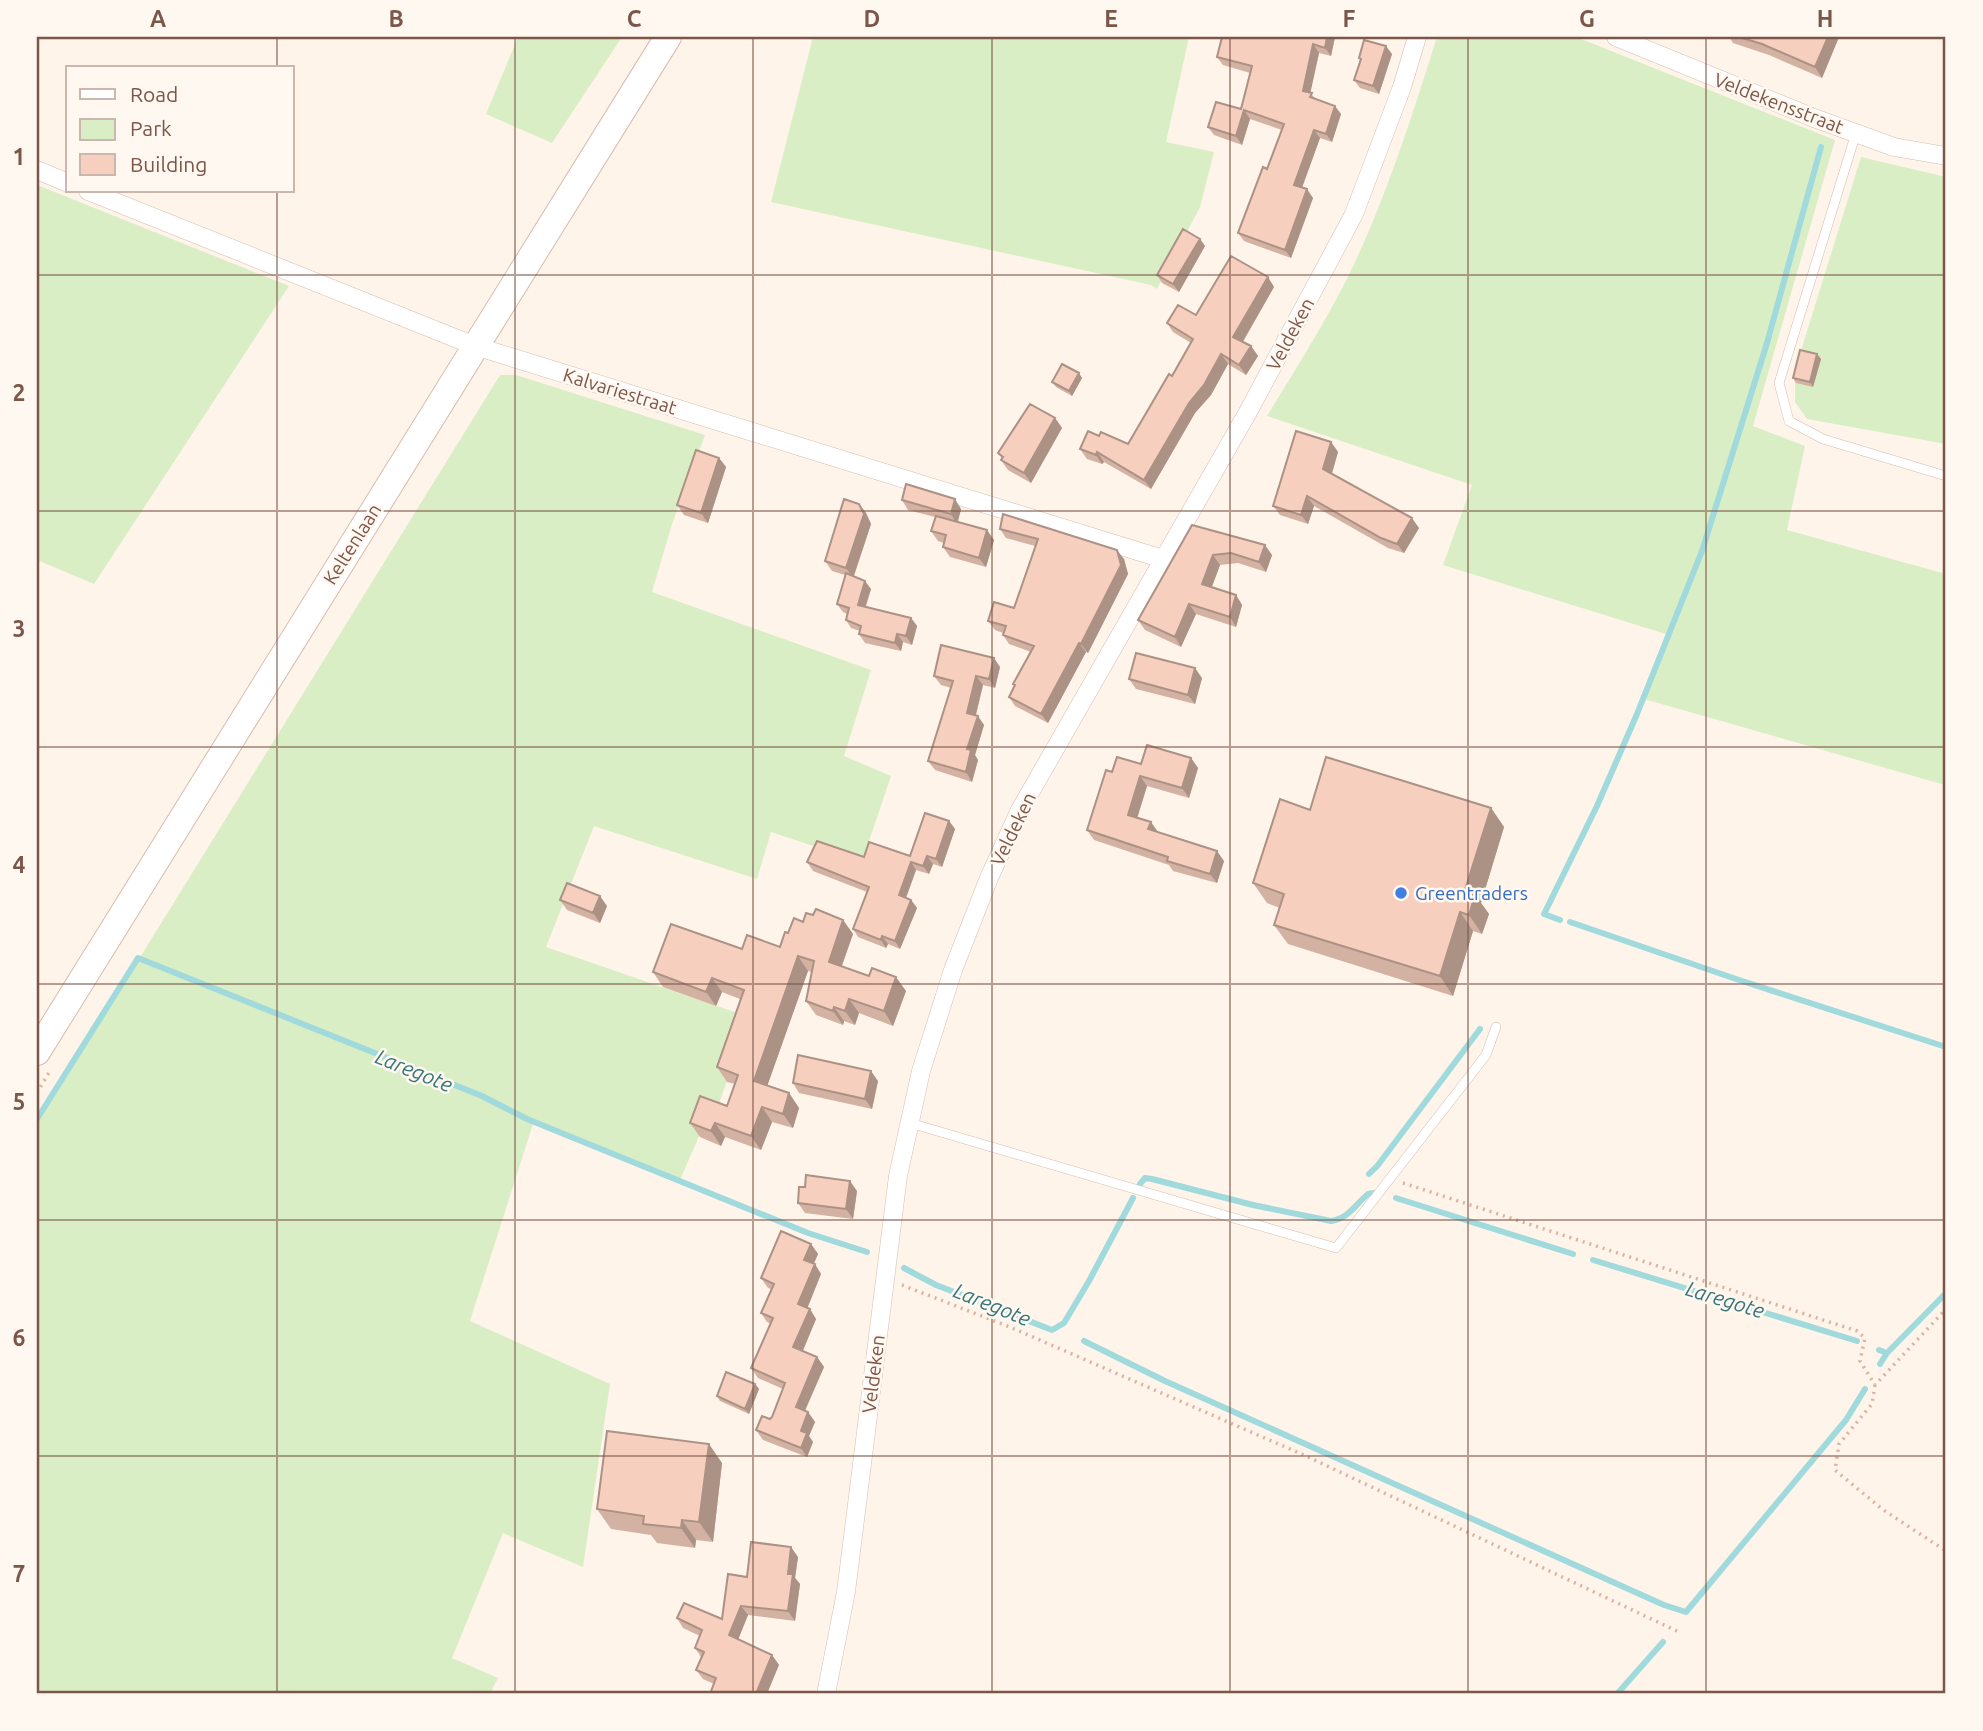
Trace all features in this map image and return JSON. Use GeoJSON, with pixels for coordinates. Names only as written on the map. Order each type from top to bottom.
{"type":"FeatureCollection","features":[{"type":"Feature","properties":{"kind":"main road","name":"Keltenlaan"},"geometry":{"type":"LineString","coordinates":[[37,1052],[668,37]]}},
{"type":"Feature","properties":{"kind":"street","name":"Veldeken"},"geometry":{"type":"LineString","coordinates":[[826,1694],[846,1592],[898,1176],[921,1071],[953,970],[989,878],[1020,810],[1248,412],[1354,214],[1402,87],[1417,37]]}},
{"type":"Feature","properties":{"kind":"street","name":"Veldekensstraat"},"geometry":{"type":"LineString","coordinates":[[1616,37],[1894,147],[1946,156]]}},
{"type":"Feature","properties":{"kind":"street"},"geometry":{"type":"LineString","coordinates":[[37,170],[66,182]]}},
{"type":"Feature","properties":{"kind":"street","name":"Kalvariestraat"},"geometry":{"type":"LineString","coordinates":[[90,192],[475,346],[1163,558]]}},
{"type":"Feature","properties":{"kind":"lane"},"geometry":{"type":"LineString","coordinates":[[1856,133],[1779,383],[1789,421],[1822,439],[1946,476]]}},
{"type":"Feature","properties":{"kind":"lane"},"geometry":{"type":"LineString","coordinates":[[909,1123],[1336,1248],[1486,1055],[1496,1027]]}},
{"type":"Feature","properties":{"kind":"path"},"geometry":{"type":"LineString","coordinates":[[1391,1179],[1857,1331],[1865,1338],[1860,1360],[1875,1385]]}},
{"type":"Feature","properties":{"kind":"path"},"geometry":{"type":"LineString","coordinates":[[884,1278],[1010,1327],[1307,1456],[1681,1633]]}},
{"type":"Feature","properties":{"kind":"path"},"geometry":{"type":"LineString","coordinates":[[1946,1309],[1875,1385],[1872,1404],[1839,1444],[1836,1470],[1882,1509],[1946,1551]]}},
{"type":"Feature","properties":{"kind":"green space"},"geometry":{"type":"Polygon","coordinates":[[[518,37],[622,37],[552,143],[486,114],[518,37]]]}},
{"type":"Feature","properties":{"kind":"green space"},"geometry":{"type":"Polygon","coordinates":[[[813,37],[1189,37],[1166,142],[1214,152],[1200,207],[1157,289],[1151,285],[771,202],[813,37]]]}},
{"type":"Feature","properties":{"kind":"green space"},"geometry":{"type":"Polygon","coordinates":[[[1437,37],[1576,37],[1835,140],[1753,426],[1805,446],[1787,530],[1946,574],[1945,785],[1644,699],[1669,635],[1443,565],[1472,485],[1267,416],[1330,311],[1368,234],[1405,136],[1437,37]]]}},
{"type":"Feature","properties":{"kind":"green space"},"geometry":{"type":"Polygon","coordinates":[[[1861,157],[1946,177],[1946,444],[1807,419],[1795,402],[1795,370],[1861,157]]]}},
{"type":"Feature","properties":{"kind":"green space"},"geometry":{"type":"Polygon","coordinates":[[[37,185],[289,286],[94,584],[37,560],[37,185]]]}},
{"type":"Feature","properties":{"kind":"green space"},"geometry":{"type":"Polygon","coordinates":[[[500,375],[516,375],[705,435],[672,524],[652,592],[871,670],[844,756],[891,776],[862,862],[771,832],[757,879],[594,826],[546,947],[749,1017],[718,1107],[710,1111],[680,1180],[533,1124],[470,1321],[610,1384],[583,1567],[503,1533],[452,1658],[498,1678],[490,1694],[37,1694],[37,1124],[500,375]]]}},
{"type":"Feature","properties":{"kind":"building"},"geometry":{"type":"Polygon","coordinates":[[[1222,37],[1327,37],[1325,48],[1313,44],[1303,91],[1312,93],[1310,97],[1335,106],[1326,134],[1314,130],[1294,185],[1307,189],[1285,250],[1238,233],[1263,167],[1267,169],[1284,124],[1244,110],[1236,136],[1208,127],[1216,102],[1241,109],[1252,66],[1217,57],[1222,37]]]}},
{"type":"Feature","properties":{"kind":"building"},"geometry":{"type":"Polygon","coordinates":[[[1739,37],[1828,37],[1815,67],[1739,37]]]}},
{"type":"Feature","properties":{"kind":"building"},"geometry":{"type":"Polygon","coordinates":[[[1364,40],[1386,46],[1373,86],[1354,80],[1364,40]]]}},
{"type":"Feature","properties":{"kind":"building"},"geometry":{"type":"Polygon","coordinates":[[[1183,229],[1200,239],[1173,284],[1157,275],[1183,229]]]}},
{"type":"Feature","properties":{"kind":"building"},"geometry":{"type":"Polygon","coordinates":[[[1231,256],[1268,277],[1233,337],[1251,346],[1239,365],[1221,354],[1144,480],[1097,452],[1096,455],[1080,449],[1088,431],[1099,436],[1101,432],[1128,444],[1193,339],[1167,323],[1178,305],[1196,315],[1231,256]]]}},
{"type":"Feature","properties":{"kind":"building"},"geometry":{"type":"Polygon","coordinates":[[[1800,350],[1817,354],[1810,382],[1793,378],[1800,350]]]}},
{"type":"Feature","properties":{"kind":"building"},"geometry":{"type":"Polygon","coordinates":[[[1062,364],[1079,373],[1069,391],[1052,382],[1062,364]]]}},
{"type":"Feature","properties":{"kind":"building"},"geometry":{"type":"Polygon","coordinates":[[[1030,404],[1055,418],[1024,473],[1001,460],[1003,457],[998,453],[1030,404]]]}},
{"type":"Feature","properties":{"kind":"building"},"geometry":{"type":"Polygon","coordinates":[[[1296,431],[1331,442],[1323,469],[1412,518],[1397,544],[1381,538],[1307,496],[1301,515],[1273,506],[1296,431]]]}},
{"type":"Feature","properties":{"kind":"building"},"geometry":{"type":"Polygon","coordinates":[[[696,450],[719,458],[701,513],[677,505],[696,450]]]}},
{"type":"Feature","properties":{"kind":"building"},"geometry":{"type":"Polygon","coordinates":[[[906,484],[955,499],[951,514],[902,500],[906,484]]]}},
{"type":"Feature","properties":{"kind":"building"},"geometry":{"type":"Polygon","coordinates":[[[844,499],[859,504],[864,514],[846,568],[825,561],[844,499]]]}},
{"type":"Feature","properties":{"kind":"building"},"geometry":{"type":"Polygon","coordinates":[[[1003,514],[1117,550],[1121,565],[1081,644],[1079,643],[1041,714],[1009,697],[1015,685],[1013,684],[1034,646],[1003,635],[1006,626],[988,621],[994,602],[1014,608],[1038,539],[1000,529],[1003,514]]]}},
{"type":"Feature","properties":{"kind":"building"},"geometry":{"type":"Polygon","coordinates":[[[936,516],[987,530],[979,558],[943,547],[946,535],[931,531],[936,516]]]}},
{"type":"Feature","properties":{"kind":"building"},"geometry":{"type":"Polygon","coordinates":[[[1192,525],[1265,545],[1259,562],[1231,553],[1213,555],[1202,584],[1236,595],[1230,617],[1189,604],[1175,637],[1138,620],[1192,525]]]}},
{"type":"Feature","properties":{"kind":"building"},"geometry":{"type":"Polygon","coordinates":[[[846,573],[865,581],[858,605],[911,618],[906,636],[897,634],[895,643],[859,634],[861,626],[846,620],[849,608],[837,604],[846,573]]]}},
{"type":"Feature","properties":{"kind":"building"},"geometry":{"type":"Polygon","coordinates":[[[941,645],[994,658],[989,679],[976,676],[967,713],[978,716],[967,749],[971,750],[966,772],[928,761],[953,681],[934,676],[941,645]]]}},
{"type":"Feature","properties":{"kind":"building"},"geometry":{"type":"Polygon","coordinates":[[[1136,653],[1195,668],[1188,695],[1129,679],[1136,653]]]}},
{"type":"Feature","properties":{"kind":"building"},"geometry":{"type":"Polygon","coordinates":[[[1147,745],[1191,758],[1182,788],[1140,776],[1128,815],[1151,822],[1148,829],[1217,851],[1210,874],[1167,861],[1168,857],[1087,830],[1106,770],[1112,772],[1117,757],[1141,764],[1147,745]]]}},
{"type":"Feature","properties":{"kind":"building"},"geometry":{"type":"Polygon","coordinates":[[[1326,757],[1491,808],[1465,890],[1475,895],[1469,915],[1460,912],[1440,976],[1274,925],[1284,894],[1253,883],[1280,799],[1310,810],[1326,757]]]}},
{"type":"Feature","properties":{"kind":"building"},"geometry":{"type":"Polygon","coordinates":[[[925,813],[949,821],[936,859],[927,856],[923,866],[911,862],[899,895],[911,900],[895,941],[882,936],[881,940],[853,929],[869,887],[807,862],[817,841],[864,857],[869,842],[910,856],[925,813]]]}},
{"type":"Feature","properties":{"kind":"building"},"geometry":{"type":"Polygon","coordinates":[[[567,883],[600,896],[593,913],[560,900],[567,883]]]}},
{"type":"Feature","properties":{"kind":"building"},"geometry":{"type":"Polygon","coordinates":[[[816,909],[843,920],[829,962],[869,976],[872,968],[896,977],[884,1011],[849,999],[845,1011],[834,1007],[833,1011],[806,1001],[814,961],[798,956],[754,1081],[789,1093],[783,1114],[762,1107],[751,1136],[715,1123],[711,1131],[690,1123],[700,1096],[727,1106],[738,1075],[717,1067],[744,990],[712,978],[706,992],[653,972],[671,924],[742,949],[747,935],[780,947],[794,918],[803,922],[806,913],[813,915],[816,909]]]}},
{"type":"Feature","properties":{"kind":"building"},"geometry":{"type":"Polygon","coordinates":[[[798,1055],[871,1071],[865,1099],[793,1083],[798,1055]]]}},
{"type":"Feature","properties":{"kind":"building"},"geometry":{"type":"Polygon","coordinates":[[[806,1175],[850,1181],[846,1209],[798,1203],[799,1187],[805,1187],[806,1175]]]}},
{"type":"Feature","properties":{"kind":"building"},"geometry":{"type":"Polygon","coordinates":[[[781,1231],[811,1244],[804,1260],[815,1264],[798,1304],[810,1309],[793,1347],[817,1357],[796,1407],[808,1412],[801,1431],[807,1433],[801,1448],[756,1430],[762,1416],[770,1419],[772,1417],[785,1383],[751,1368],[773,1318],[761,1313],[774,1284],[761,1278],[781,1231]]]}},
{"type":"Feature","properties":{"kind":"building"},"geometry":{"type":"Polygon","coordinates":[[[726,1372],[755,1384],[745,1409],[717,1396],[726,1372]]]}},
{"type":"Feature","properties":{"kind":"building"},"geometry":{"type":"Polygon","coordinates":[[[607,1431],[709,1444],[699,1522],[682,1520],[681,1528],[643,1524],[644,1516],[597,1509],[607,1431]]]}},
{"type":"Feature","properties":{"kind":"building"},"geometry":{"type":"Polygon","coordinates":[[[751,1542],[791,1547],[788,1574],[793,1574],[788,1611],[741,1606],[729,1635],[772,1655],[756,1694],[710,1694],[716,1678],[696,1670],[704,1652],[695,1648],[702,1630],[677,1618],[684,1603],[722,1619],[728,1574],[747,1577],[751,1542]]]}},
{"type":"Feature","properties":{"kind":"waterway"},"geometry":{"type":"LineString","coordinates":[[1560,920],[1544,914],[1597,806],[1702,551],[1767,343],[1821,147]]}},
{"type":"Feature","properties":{"kind":"waterway"},"geometry":{"type":"LineString","coordinates":[[1570,922],[1946,1047]]}},
{"type":"Feature","properties":{"kind":"waterway","name":"Laregote"},"geometry":{"type":"LineString","coordinates":[[37,1119],[138,958],[482,1096],[527,1119],[808,1233],[867,1252]]}},
{"type":"Feature","properties":{"kind":"waterway"},"geometry":{"type":"LineString","coordinates":[[1369,1174],[1480,1029]]}},
{"type":"Feature","properties":{"kind":"waterway","name":"Laregote"},"geometry":{"type":"LineString","coordinates":[[1140,1184],[1145,1178],[1152,1179],[1253,1205],[1331,1221],[1343,1217],[1368,1194],[1374,1193]]}},
{"type":"Feature","properties":{"kind":"waterway","name":"Laregote"},"geometry":{"type":"LineString","coordinates":[[904,1268],[936,1285],[1052,1330],[1064,1323],[1133,1198]]}},
{"type":"Feature","properties":{"kind":"waterway","name":"Laregote"},"geometry":{"type":"LineString","coordinates":[[1396,1198],[1573,1254]]}},
{"type":"Feature","properties":{"kind":"waterway","name":"Laregote"},"geometry":{"type":"LineString","coordinates":[[1593,1260],[1857,1341]]}},
{"type":"Feature","properties":{"kind":"waterway","name":"Laregote"},"geometry":{"type":"LineString","coordinates":[[1879,1350],[1887,1353],[1946,1293]]}},
{"type":"Feature","properties":{"kind":"waterway"},"geometry":{"type":"LineString","coordinates":[[1084,1341],[1165,1381],[1664,1605],[1686,1612],[1846,1420],[1865,1389]]}},
{"type":"Feature","properties":{"kind":"waterway"},"geometry":{"type":"LineString","coordinates":[[1880,1364],[1887,1353]]}},
{"type":"Feature","properties":{"kind":"waterway"},"geometry":{"type":"LineString","coordinates":[[1617,1694],[1663,1642]]}},
{"type":"Feature","properties":{"kind":"place","name":"Greentraders"},"geometry":{"type":"Point","coordinates":[1401,893]}}]}
